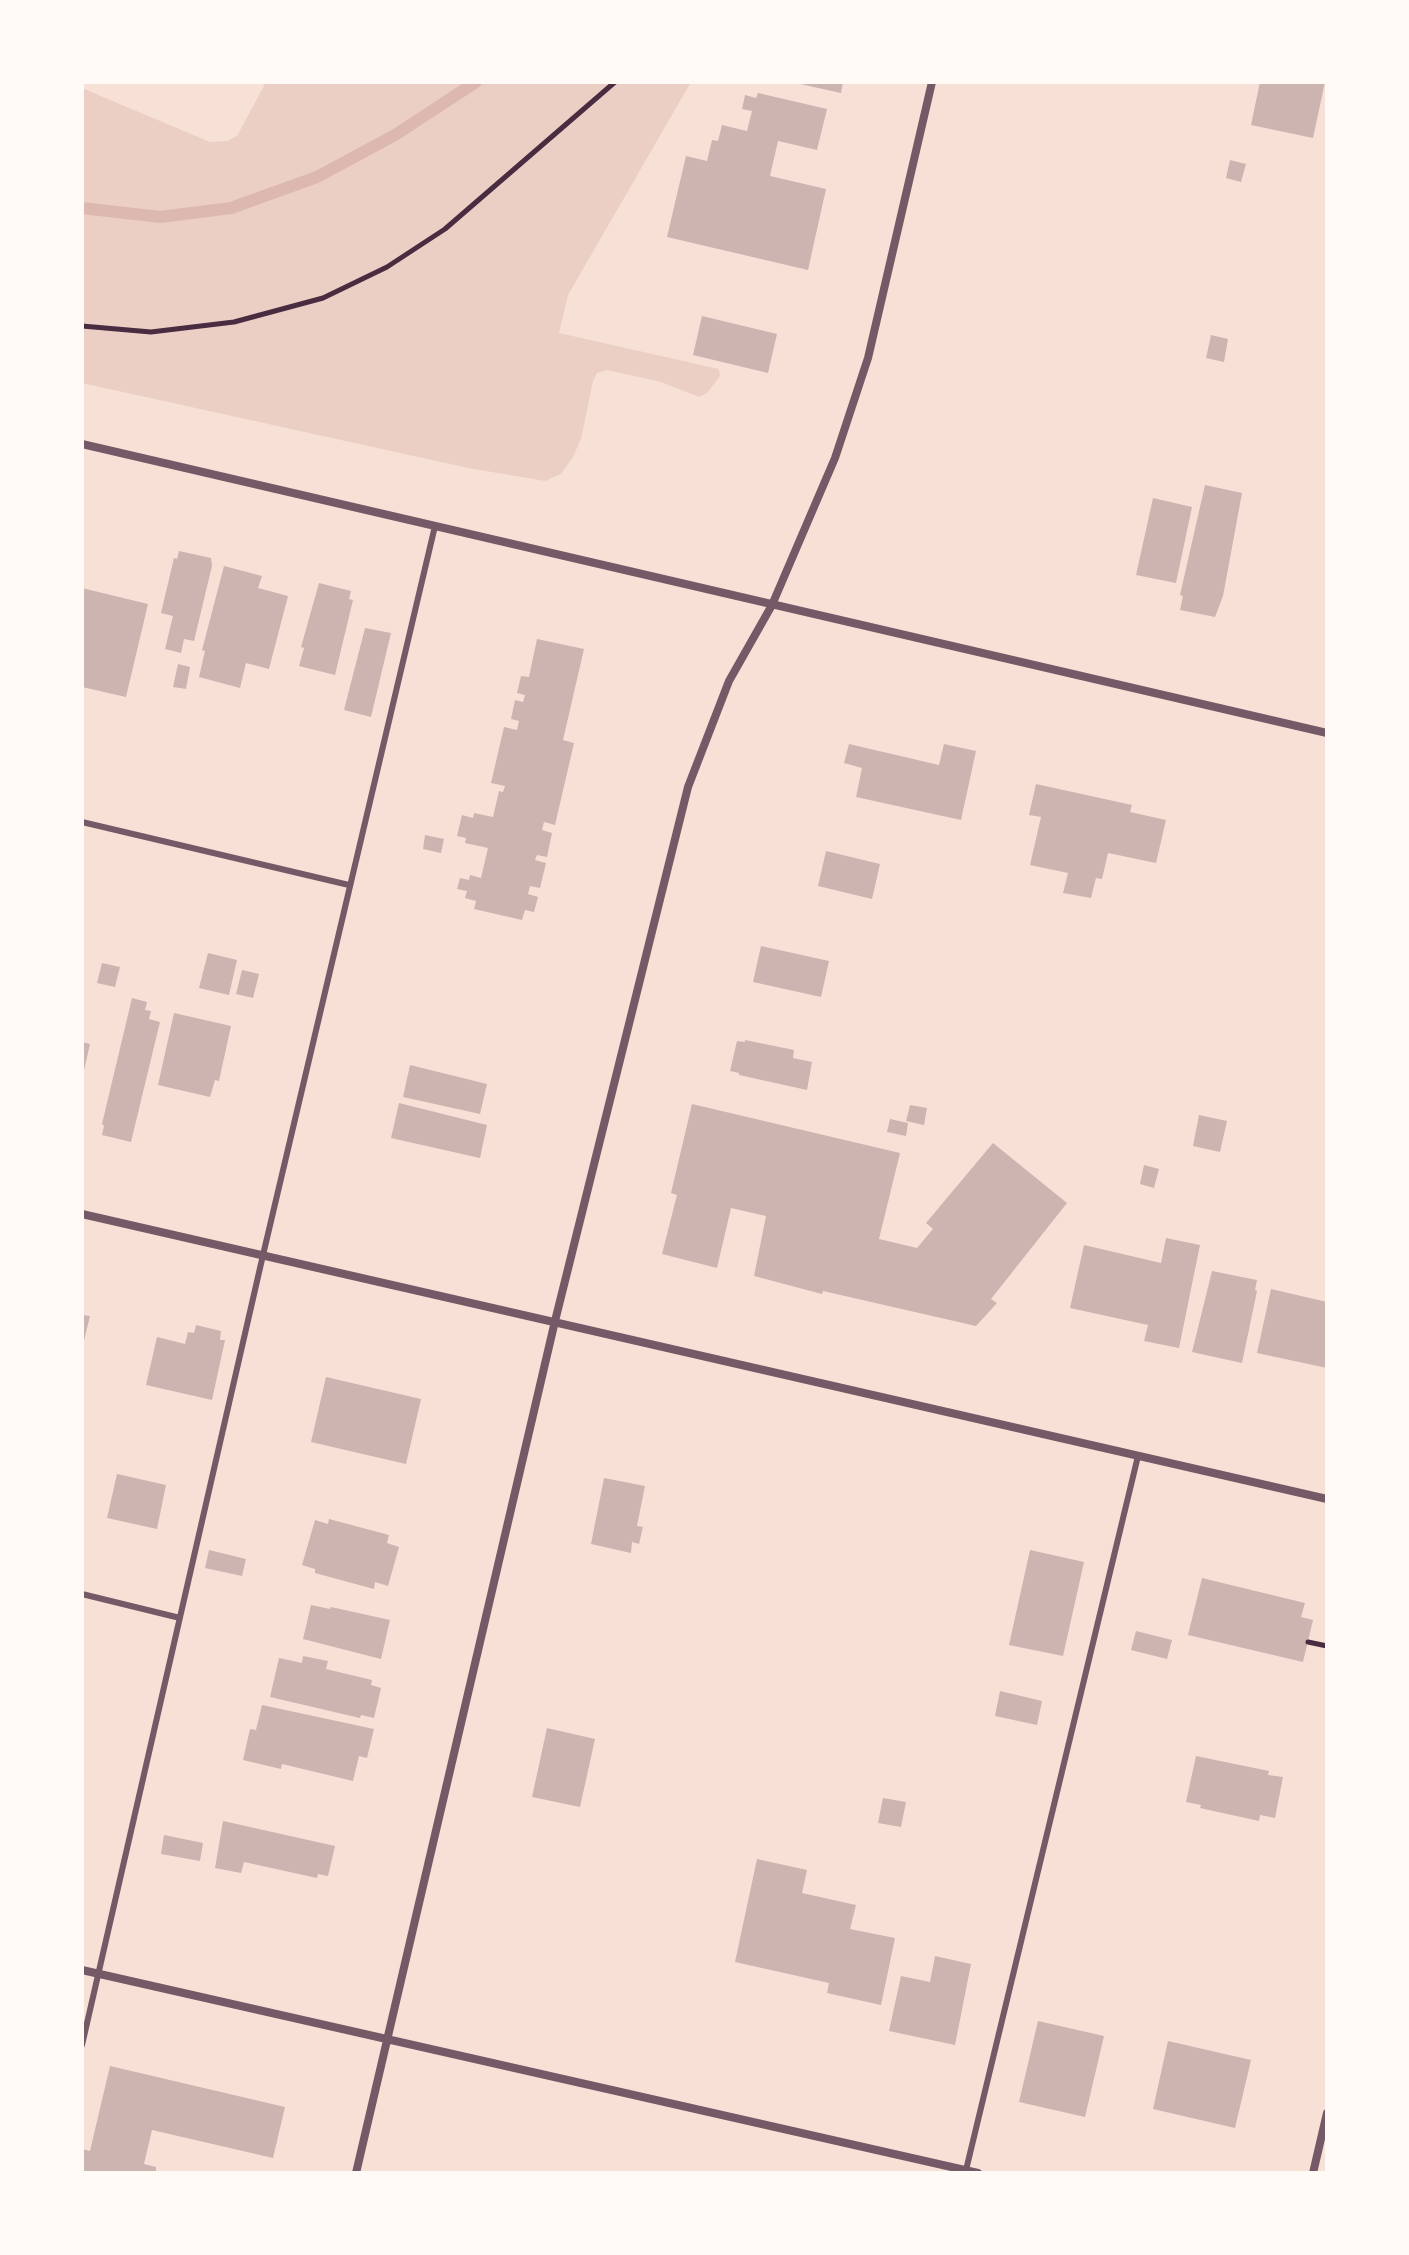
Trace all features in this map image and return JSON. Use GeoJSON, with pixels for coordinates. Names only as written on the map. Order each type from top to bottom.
{"type":"FeatureCollection","features":[{"type":"Feature","properties":{"kind":"street"},"geometry":{"type":"LineString","coordinates":[[356,2173],[555,1321],[688,787],[729,681],[772,605],[835,458],[868,358],[932,82]]}},
{"type":"Feature","properties":{"kind":"street"},"geometry":{"type":"LineString","coordinates":[[82,444],[1327,733]]}},
{"type":"Feature","properties":{"kind":"street"},"geometry":{"type":"LineString","coordinates":[[82,1214],[1327,1499]]}},
{"type":"Feature","properties":{"kind":"street"},"geometry":{"type":"LineString","coordinates":[[82,1970],[978,2173]]}},
{"type":"Feature","properties":{"kind":"street"},"geometry":{"type":"LineString","coordinates":[[1313,2173],[1327,2113]]}},
{"type":"Feature","properties":{"kind":"lane"},"geometry":{"type":"LineString","coordinates":[[82,2045],[263,1255],[435,526]]}},
{"type":"Feature","properties":{"kind":"lane"},"geometry":{"type":"LineString","coordinates":[[82,822],[349,885]]}},
{"type":"Feature","properties":{"kind":"lane"},"geometry":{"type":"LineString","coordinates":[[966,2170],[1138,1456]]}},
{"type":"Feature","properties":{"kind":"lane"},"geometry":{"type":"LineString","coordinates":[[82,1594],[180,1618]]}},
{"type":"Feature","properties":{"kind":"path"},"geometry":{"type":"LineString","coordinates":[[82,326],[151,332],[234,322],[323,298],[387,267],[445,229],[615,82]]}},
{"type":"Feature","properties":{"kind":"path"},"geometry":{"type":"LineString","coordinates":[[1308,1642],[1327,1646]]}},
{"type":"Feature","properties":{"kind":"shaded area"},"geometry":{"type":"Polygon","coordinates":[[[266,82],[691,82],[568,295],[559,333],[719,369],[720,376],[707,393],[699,397],[661,382],[607,370],[597,373],[581,439],[573,457],[561,474],[545,481],[468,468],[82,383],[82,88],[210,142],[227,141],[237,136],[266,82]]]}},
{"type":"Feature","properties":{"kind":"building"},"geometry":{"type":"Polygon","coordinates":[[[791,82],[843,82],[841,93],[791,82]]]}},
{"type":"Feature","properties":{"kind":"building"},"geometry":{"type":"Polygon","coordinates":[[[1260,82],[1325,82],[1313,138],[1251,125],[1260,82]]]}},
{"type":"Feature","properties":{"kind":"building"},"geometry":{"type":"Polygon","coordinates":[[[758,93],[827,109],[817,150],[778,141],[770,176],[826,189],[808,270],[667,237],[686,156],[707,161],[712,140],[718,141],[722,125],[747,131],[752,111],[742,109],[745,95],[756,98],[758,93]]]}},
{"type":"Feature","properties":{"kind":"building"},"geometry":{"type":"Polygon","coordinates":[[[1230,160],[1246,164],[1241,182],[1226,178],[1230,160]]]}},
{"type":"Feature","properties":{"kind":"building"},"geometry":{"type":"Polygon","coordinates":[[[702,316],[777,334],[768,373],[693,355],[702,316]]]}},
{"type":"Feature","properties":{"kind":"building"},"geometry":{"type":"Polygon","coordinates":[[[1211,335],[1228,339],[1224,362],[1206,358],[1211,335]]]}},
{"type":"Feature","properties":{"kind":"building"},"geometry":{"type":"Polygon","coordinates":[[[1205,485],[1242,493],[1223,596],[1215,617],[1180,610],[1183,596],[1180,595],[1205,485]]]}},
{"type":"Feature","properties":{"kind":"building"},"geometry":{"type":"Polygon","coordinates":[[[1153,498],[1192,507],[1176,583],[1136,575],[1153,498]]]}},
{"type":"Feature","properties":{"kind":"building"},"geometry":{"type":"Polygon","coordinates":[[[179,551],[211,558],[212,566],[194,641],[184,639],[181,653],[165,649],[173,616],[161,613],[174,558],[177,559],[179,551]]]}},
{"type":"Feature","properties":{"kind":"building"},"geometry":{"type":"Polygon","coordinates":[[[224,566],[262,576],[258,588],[288,596],[269,669],[246,663],[240,688],[199,677],[205,651],[202,650],[224,566]]]}},
{"type":"Feature","properties":{"kind":"building"},"geometry":{"type":"Polygon","coordinates":[[[319,583],[351,591],[349,599],[353,600],[335,675],[299,666],[304,648],[301,647],[319,583]]]}},
{"type":"Feature","properties":{"kind":"building"},"geometry":{"type":"Polygon","coordinates":[[[82,588],[148,604],[126,697],[82,687],[82,588]]]}},
{"type":"Feature","properties":{"kind":"building"},"geometry":{"type":"Polygon","coordinates":[[[365,628],[391,633],[371,717],[344,710],[365,628]]]}},
{"type":"Feature","properties":{"kind":"building"},"geometry":{"type":"Polygon","coordinates":[[[537,639],[584,649],[563,740],[574,743],[555,825],[544,822],[542,830],[552,833],[547,857],[537,855],[535,860],[546,863],[540,888],[530,886],[528,894],[538,897],[534,912],[525,910],[522,920],[474,909],[476,901],[465,898],[467,891],[457,889],[460,878],[469,880],[470,875],[481,878],[488,848],[465,843],[466,838],[457,836],[462,815],[473,818],[474,813],[493,817],[499,791],[503,792],[505,786],[491,783],[504,727],[517,730],[519,721],[511,719],[515,700],[523,702],[525,695],[517,693],[521,676],[529,677],[537,639]]]}},
{"type":"Feature","properties":{"kind":"building"},"geometry":{"type":"Polygon","coordinates":[[[178,664],[190,667],[186,689],[173,687],[178,664]]]}},
{"type":"Feature","properties":{"kind":"building"},"geometry":{"type":"Polygon","coordinates":[[[849,744],[939,765],[944,744],[976,751],[961,820],[856,797],[862,768],[844,763],[849,744]]]}},
{"type":"Feature","properties":{"kind":"building"},"geometry":{"type":"Polygon","coordinates":[[[1036,784],[1132,805],[1130,812],[1166,820],[1156,863],[1108,853],[1102,879],[1096,878],[1091,898],[1063,893],[1068,873],[1030,865],[1041,817],[1029,815],[1036,784]]]}},
{"type":"Feature","properties":{"kind":"building"},"geometry":{"type":"Polygon","coordinates":[[[425,835],[444,839],[441,853],[423,849],[425,835]]]}},
{"type":"Feature","properties":{"kind":"building"},"geometry":{"type":"Polygon","coordinates":[[[826,851],[880,864],[872,899],[818,886],[826,851]]]}},
{"type":"Feature","properties":{"kind":"building"},"geometry":{"type":"Polygon","coordinates":[[[761,946],[829,961],[821,997],[753,982],[761,946]]]}},
{"type":"Feature","properties":{"kind":"building"},"geometry":{"type":"Polygon","coordinates":[[[208,953],[237,960],[229,995],[199,988],[208,953]]]}},
{"type":"Feature","properties":{"kind":"building"},"geometry":{"type":"Polygon","coordinates":[[[102,963],[120,967],[115,987],[97,983],[102,963]]]}},
{"type":"Feature","properties":{"kind":"building"},"geometry":{"type":"Polygon","coordinates":[[[242,970],[259,974],[253,998],[236,994],[242,970]]]}},
{"type":"Feature","properties":{"kind":"building"},"geometry":{"type":"Polygon","coordinates":[[[132,998],[147,1002],[145,1010],[151,1011],[149,1019],[160,1022],[131,1142],[102,1135],[102,1124],[132,998]]]}},
{"type":"Feature","properties":{"kind":"building"},"geometry":{"type":"Polygon","coordinates":[[[174,1013],[231,1026],[219,1081],[215,1080],[210,1097],[158,1085],[174,1013]]]}},
{"type":"Feature","properties":{"kind":"building"},"geometry":{"type":"Polygon","coordinates":[[[737,1041],[794,1050],[793,1058],[812,1062],[807,1090],[730,1071],[737,1041]]]}},
{"type":"Feature","properties":{"kind":"building"},"geometry":{"type":"Polygon","coordinates":[[[82,1042],[90,1044],[83,1075],[82,1075],[82,1042]]]}},
{"type":"Feature","properties":{"kind":"building"},"geometry":{"type":"Polygon","coordinates":[[[410,1065],[487,1084],[480,1114],[403,1097],[410,1065]]]}},
{"type":"Feature","properties":{"kind":"building"},"geometry":{"type":"Polygon","coordinates":[[[399,1103],[487,1125],[480,1158],[391,1138],[399,1103]]]}},
{"type":"Feature","properties":{"kind":"building"},"geometry":{"type":"Polygon","coordinates":[[[692,1104],[900,1153],[879,1239],[917,1248],[933,1229],[926,1223],[993,1143],[1067,1203],[991,1299],[997,1303],[976,1326],[823,1291],[822,1294],[754,1276],[766,1216],[731,1208],[717,1268],[662,1254],[677,1195],[671,1193],[692,1104]]]}},
{"type":"Feature","properties":{"kind":"building"},"geometry":{"type":"Polygon","coordinates":[[[910,1105],[927,1108],[924,1125],[906,1121],[910,1105]]]}},
{"type":"Feature","properties":{"kind":"building"},"geometry":{"type":"Polygon","coordinates":[[[1199,1115],[1227,1121],[1220,1152],[1193,1146],[1199,1115]]]}},
{"type":"Feature","properties":{"kind":"building"},"geometry":{"type":"Polygon","coordinates":[[[890,1119],[908,1123],[906,1136],[887,1132],[890,1119]]]}},
{"type":"Feature","properties":{"kind":"building"},"geometry":{"type":"Polygon","coordinates":[[[1144,1165],[1159,1169],[1154,1188],[1140,1184],[1144,1165]]]}},
{"type":"Feature","properties":{"kind":"building"},"geometry":{"type":"Polygon","coordinates":[[[1166,1238],[1200,1245],[1179,1348],[1144,1341],[1148,1325],[1070,1308],[1084,1245],[1161,1263],[1166,1238]]]}},
{"type":"Feature","properties":{"kind":"building"},"geometry":{"type":"Polygon","coordinates":[[[1212,1271],[1257,1280],[1242,1363],[1192,1352],[1212,1271]]]}},
{"type":"Feature","properties":{"kind":"building"},"geometry":{"type":"Polygon","coordinates":[[[1271,1289],[1327,1302],[1327,1368],[1257,1353],[1271,1289]]]}},
{"type":"Feature","properties":{"kind":"building"},"geometry":{"type":"Polygon","coordinates":[[[82,1315],[90,1316],[83,1345],[82,1344],[82,1315]]]}},
{"type":"Feature","properties":{"kind":"building"},"geometry":{"type":"Polygon","coordinates":[[[196,1325],[221,1331],[220,1340],[225,1340],[212,1400],[146,1385],[157,1337],[185,1344],[188,1332],[194,1333],[196,1325]]]}},
{"type":"Feature","properties":{"kind":"building"},"geometry":{"type":"Polygon","coordinates":[[[326,1377],[421,1399],[406,1464],[311,1442],[326,1377]]]}},
{"type":"Feature","properties":{"kind":"building"},"geometry":{"type":"Polygon","coordinates":[[[117,1474],[166,1485],[157,1529],[107,1518],[117,1474]]]}},
{"type":"Feature","properties":{"kind":"building"},"geometry":{"type":"Polygon","coordinates":[[[604,1478],[645,1486],[637,1526],[643,1527],[639,1544],[632,1542],[631,1553],[591,1544],[604,1478]]]}},
{"type":"Feature","properties":{"kind":"building"},"geometry":{"type":"Polygon","coordinates":[[[329,1519],[389,1535],[387,1543],[399,1547],[388,1586],[375,1582],[374,1589],[315,1573],[315,1569],[302,1565],[315,1520],[328,1524],[329,1519]]]}},
{"type":"Feature","properties":{"kind":"building"},"geometry":{"type":"Polygon","coordinates":[[[209,1550],[246,1559],[242,1576],[205,1568],[209,1550]]]}},
{"type":"Feature","properties":{"kind":"building"},"geometry":{"type":"Polygon","coordinates":[[[1030,1550],[1084,1562],[1063,1656],[1009,1645],[1030,1550]]]}},
{"type":"Feature","properties":{"kind":"building"},"geometry":{"type":"Polygon","coordinates":[[[1202,1578],[1305,1603],[1301,1617],[1313,1620],[1303,1662],[1188,1635],[1202,1578]]]}},
{"type":"Feature","properties":{"kind":"building"},"geometry":{"type":"Polygon","coordinates":[[[311,1605],[390,1620],[381,1659],[303,1639],[311,1605]]]}},
{"type":"Feature","properties":{"kind":"building"},"geometry":{"type":"Polygon","coordinates":[[[1136,1631],[1172,1640],[1167,1659],[1131,1650],[1136,1631]]]}},
{"type":"Feature","properties":{"kind":"building"},"geometry":{"type":"Polygon","coordinates":[[[303,1656],[328,1661],[326,1669],[372,1680],[371,1685],[381,1688],[374,1718],[361,1715],[360,1718],[270,1697],[279,1658],[302,1663],[303,1656]]]}},
{"type":"Feature","properties":{"kind":"building"},"geometry":{"type":"Polygon","coordinates":[[[1000,1691],[1042,1701],[1037,1725],[995,1716],[1000,1691]]]}},
{"type":"Feature","properties":{"kind":"building"},"geometry":{"type":"Polygon","coordinates":[[[262,1705],[374,1729],[367,1758],[359,1756],[353,1781],[282,1764],[281,1769],[243,1760],[250,1729],[256,1730],[262,1705]]]}},
{"type":"Feature","properties":{"kind":"building"},"geometry":{"type":"Polygon","coordinates":[[[547,1728],[595,1739],[580,1807],[532,1797],[547,1728]]]}},
{"type":"Feature","properties":{"kind":"building"},"geometry":{"type":"Polygon","coordinates":[[[1196,1756],[1269,1771],[1268,1775],[1283,1777],[1275,1818],[1260,1815],[1259,1821],[1186,1802],[1196,1756]]]}},
{"type":"Feature","properties":{"kind":"building"},"geometry":{"type":"Polygon","coordinates":[[[883,1798],[906,1802],[901,1827],[878,1823],[883,1798]]]}},
{"type":"Feature","properties":{"kind":"building"},"geometry":{"type":"Polygon","coordinates":[[[223,1821],[335,1846],[328,1876],[318,1874],[317,1878],[244,1862],[241,1873],[215,1868],[223,1821]]]}},
{"type":"Feature","properties":{"kind":"building"},"geometry":{"type":"Polygon","coordinates":[[[164,1835],[203,1843],[200,1861],[161,1854],[164,1835]]]}},
{"type":"Feature","properties":{"kind":"building"},"geometry":{"type":"Polygon","coordinates":[[[757,1859],[807,1870],[802,1893],[856,1905],[850,1929],[895,1938],[881,2005],[827,1993],[829,1983],[735,1962],[757,1859]]]}},
{"type":"Feature","properties":{"kind":"building"},"geometry":{"type":"Polygon","coordinates":[[[935,1956],[971,1964],[955,2045],[889,2031],[901,1976],[930,1982],[935,1956]]]}},
{"type":"Feature","properties":{"kind":"building"},"geometry":{"type":"Polygon","coordinates":[[[1038,2021],[1104,2036],[1085,2117],[1019,2102],[1038,2021]]]}},
{"type":"Feature","properties":{"kind":"building"},"geometry":{"type":"Polygon","coordinates":[[[1168,2041],[1251,2060],[1235,2128],[1153,2109],[1168,2041]]]}},
{"type":"Feature","properties":{"kind":"building"},"geometry":{"type":"Polygon","coordinates":[[[110,2066],[285,2107],[273,2158],[152,2130],[144,2164],[156,2167],[156,2173],[82,2173],[82,2149],[90,2151],[110,2066]]]}},
{"type":"Feature","properties":{"kind":"waterway"},"geometry":{"type":"LineString","coordinates":[[82,208],[160,217],[231,208],[317,177],[395,135],[476,82]]}}]}
